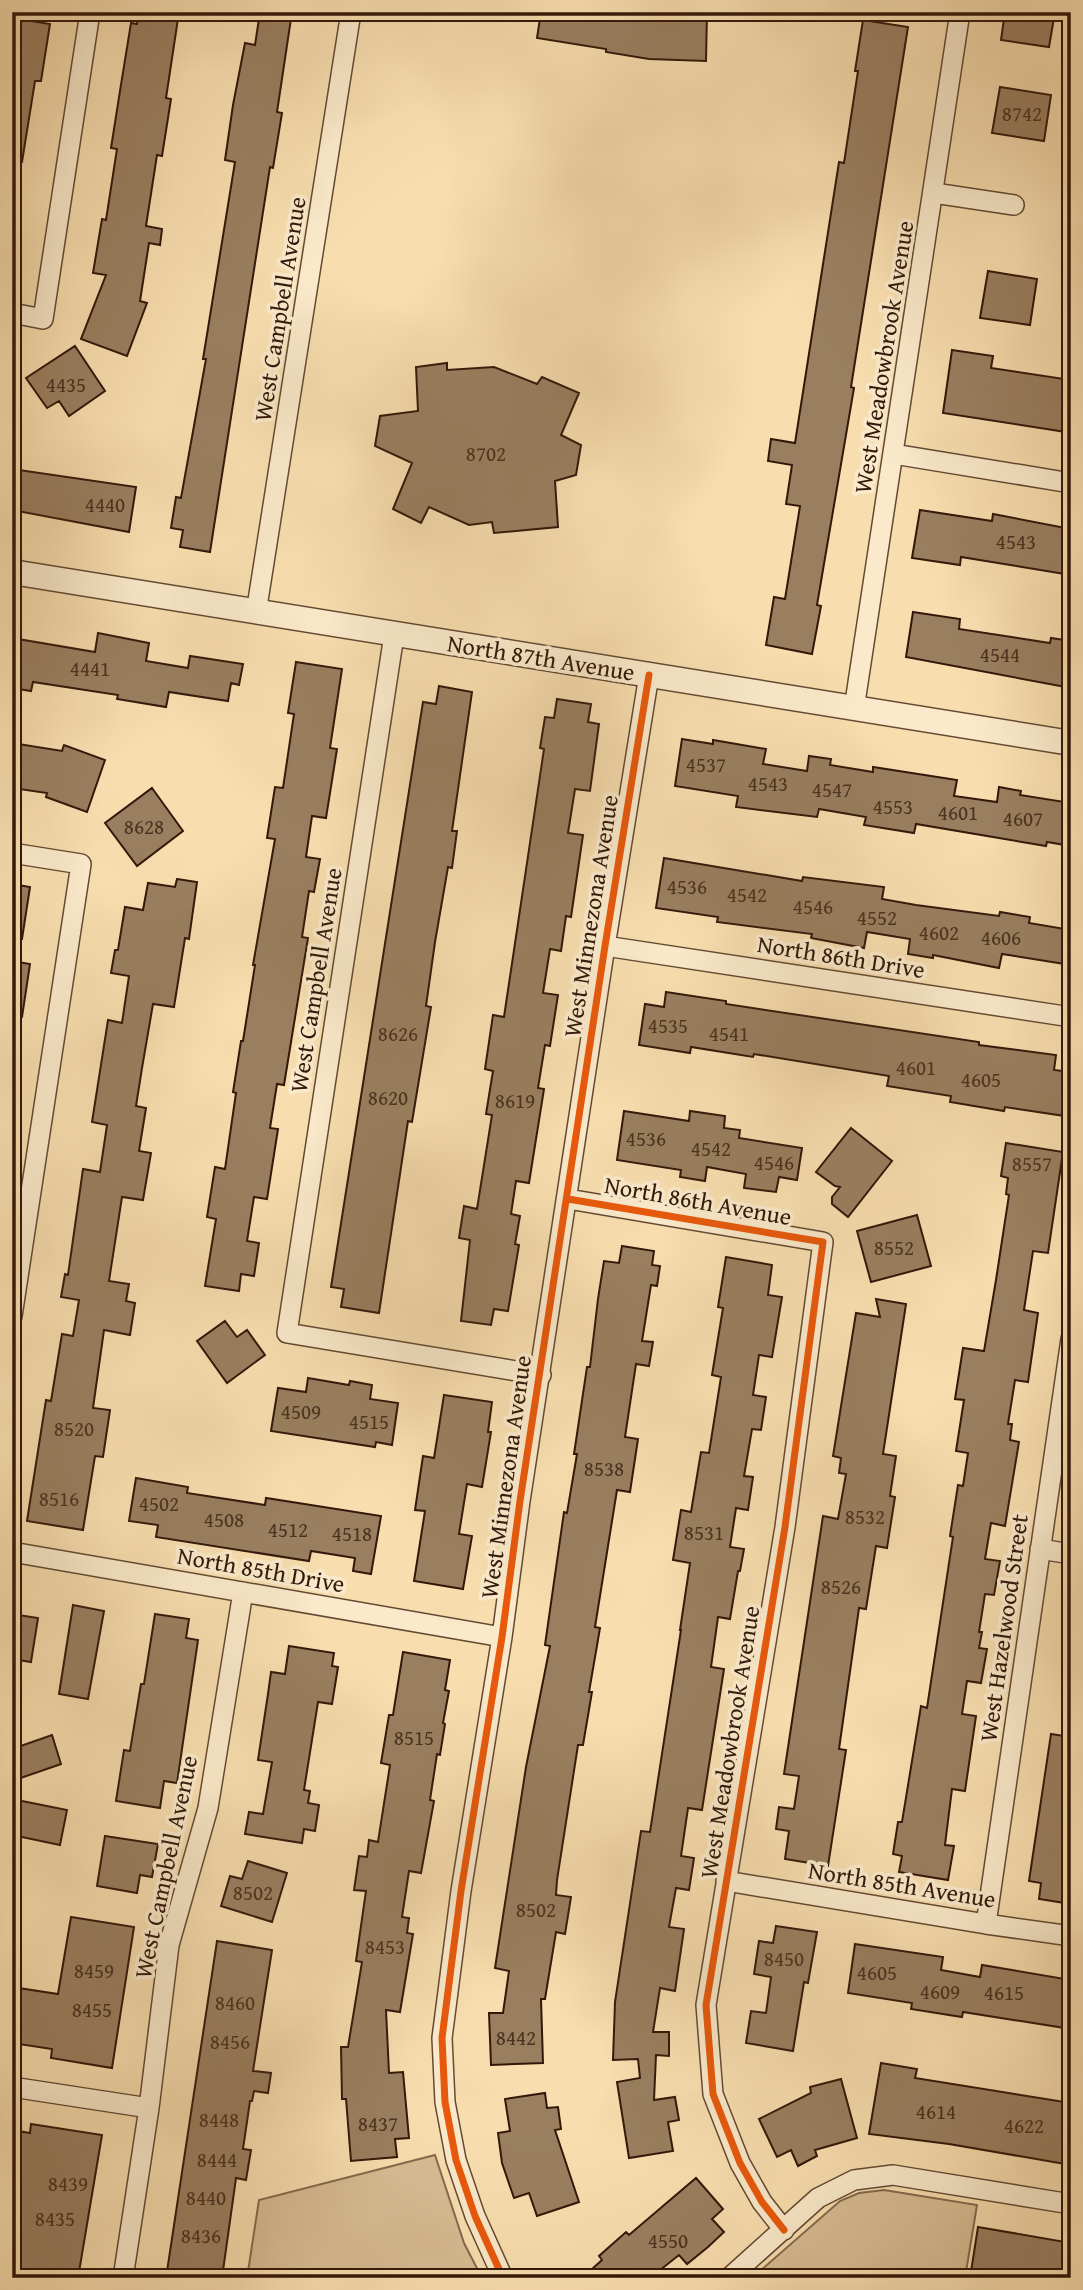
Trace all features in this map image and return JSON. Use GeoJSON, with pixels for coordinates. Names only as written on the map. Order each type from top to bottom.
{"type":"FeatureCollection","features":[{"type":"Feature","properties":{"kind":"street"},"geometry":{"type":"LineString","coordinates":[[12,313],[43,318],[90,12]]}},
{"type":"Feature","properties":{"kind":"street","name":"West Campbell Avenue"},"geometry":{"type":"LineString","coordinates":[[256,612],[351,12]]}},
{"type":"Feature","properties":{"kind":"street","name":"West Meadowbrook Avenue"},"geometry":{"type":"LineString","coordinates":[[854,709],[960,12]]}},
{"type":"Feature","properties":{"kind":"street"},"geometry":{"type":"LineString","coordinates":[[934,193],[1014,205]]}},
{"type":"Feature","properties":{"kind":"street"},"geometry":{"type":"LineString","coordinates":[[894,454],[1071,482]]}},
{"type":"Feature","properties":{"kind":"street","name":"North 87th Avenue"},"geometry":{"type":"LineString","coordinates":[[12,572],[1071,743]]}},
{"type":"Feature","properties":{"kind":"street","name":"West Campbell Avenue"},"geometry":{"type":"LineString","coordinates":[[394,635],[287,1333],[541,1375]]}},
{"type":"Feature","properties":{"kind":"street","name":"West Minnezona Avenue"},"geometry":{"type":"LineString","coordinates":[[503,2278],[475,2216],[456,2160],[445,2102],[442,2038],[461,1891],[649,675]]}},
{"type":"Feature","properties":{"kind":"street"},"geometry":{"type":"LineString","coordinates":[[12,853],[81,864],[12,1316]]}},
{"type":"Feature","properties":{"kind":"street","name":"North 86th Drive"},"geometry":{"type":"LineString","coordinates":[[605,946],[1071,1017]]}},
{"type":"Feature","properties":{"kind":"street","name":"North 86th Avenue"},"geometry":{"type":"LineString","coordinates":[[568,1199],[822,1242]]}},
{"type":"Feature","properties":{"kind":"street","name":"West Meadowbrook Avenue"},"geometry":{"type":"LineString","coordinates":[[784,2230],[762,2202],[740,2163],[713,2094],[706,2006],[785,1527],[822,1242]]}},
{"type":"Feature","properties":{"kind":"street","name":"West Hazelwood Street"},"geometry":{"type":"LineString","coordinates":[[986,1924],[1071,1339]]}},
{"type":"Feature","properties":{"kind":"street"},"geometry":{"type":"LineString","coordinates":[[1040,1549],[1071,1554]]}},
{"type":"Feature","properties":{"kind":"street","name":"North 85th Drive"},"geometry":{"type":"LineString","coordinates":[[12,1552],[502,1637]]}},
{"type":"Feature","properties":{"kind":"street","name":"West Campbell Avenue"},"geometry":{"type":"LineString","coordinates":[[122,2278],[149,2108],[169,1945],[208,1808],[243,1592]]}},
{"type":"Feature","properties":{"kind":"street","name":"North 85th Avenue"},"geometry":{"type":"LineString","coordinates":[[726,1881],[1071,1936]]}},
{"type":"Feature","properties":{"kind":"street"},"geometry":{"type":"LineString","coordinates":[[12,2087],[149,2108]]}},
{"type":"Feature","properties":{"kind":"street"},"geometry":{"type":"LineString","coordinates":[[729,2278],[818,2198],[854,2180],[893,2175],[1071,2204]]}},
{"type":"Feature","properties":{"kind":"shaded area"},"geometry":{"type":"Polygon","coordinates":[[[435,2155],[464,2243],[482,2278],[247,2278],[259,2200],[435,2155]]]}},
{"type":"Feature","properties":{"kind":"shaded area"},"geometry":{"type":"Polygon","coordinates":[[[884,2190],[977,2205],[965,2278],[752,2278],[840,2201],[859,2193],[884,2190]]]}},
{"type":"Feature","properties":{"kind":"building"},"geometry":{"type":"Polygon","coordinates":[[[139,12],[179,12],[166,98],[171,99],[162,156],[157,155],[146,226],[162,229],[160,245],[149,243],[140,301],[147,303],[127,356],[81,339],[106,275],[93,273],[102,219],[106,220],[117,149],[111,148],[131,23],[137,24],[139,12]]]}},
{"type":"Feature","properties":{"kind":"building"},"geometry":{"type":"Polygon","coordinates":[[[260,12],[292,12],[277,112],[282,113],[273,168],[270,167],[210,552],[180,547],[183,530],[171,528],[176,497],[181,498],[206,359],[203,359],[235,162],[225,160],[233,105],[245,43],[255,45],[260,12]]]}},
{"type":"Feature","properties":{"kind":"building"},"geometry":{"type":"Polygon","coordinates":[[[541,12],[707,13],[706,61],[649,59],[537,38],[541,12]]]}},
{"type":"Feature","properties":{"kind":"building"},"geometry":{"type":"Polygon","coordinates":[[[1005,12],[1055,12],[1049,47],[1001,40],[1005,12]]]}},
{"type":"Feature","properties":{"kind":"building"},"geometry":{"type":"Polygon","coordinates":[[[12,18],[50,24],[41,81],[35,81],[22,162],[12,162],[12,18]]]}},
{"type":"Feature","properties":{"kind":"building"},"geometry":{"type":"Polygon","coordinates":[[[863,20],[908,27],[851,387],[854,388],[817,605],[821,606],[812,654],[766,645],[774,597],[785,599],[800,506],[786,504],[792,465],[768,461],[771,439],[795,443],[839,162],[844,163],[863,20]]]}},
{"type":"Feature","properties":{"kind":"building"},"geometry":{"type":"Polygon","coordinates":[[[1000,87],[1051,95],[1044,141],[992,133],[1000,87]]]}},
{"type":"Feature","properties":{"kind":"building"},"geometry":{"type":"Polygon","coordinates":[[[988,271],[1037,279],[1030,325],[980,318],[988,271]]]}},
{"type":"Feature","properties":{"kind":"building"},"geometry":{"type":"Polygon","coordinates":[[[75,346],[105,391],[69,416],[59,401],[47,408],[26,378],[75,346]]]}},
{"type":"Feature","properties":{"kind":"building"},"geometry":{"type":"Polygon","coordinates":[[[952,350],[993,356],[991,368],[1071,380],[1071,403],[1066,432],[943,413],[952,350]]]}},
{"type":"Feature","properties":{"kind":"building"},"geometry":{"type":"Polygon","coordinates":[[[447,363],[447,370],[494,367],[537,384],[542,377],[579,393],[561,435],[581,445],[576,475],[555,481],[558,527],[494,533],[492,522],[469,525],[429,507],[421,523],[393,509],[412,463],[375,446],[380,416],[418,411],[416,367],[447,363]]]}},
{"type":"Feature","properties":{"kind":"building"},"geometry":{"type":"Polygon","coordinates":[[[12,469],[136,487],[129,532],[12,510],[12,469]]]}},
{"type":"Feature","properties":{"kind":"building"},"geometry":{"type":"Polygon","coordinates":[[[920,510],[992,521],[993,514],[1071,529],[1071,575],[961,557],[960,565],[912,558],[920,510]]]}},
{"type":"Feature","properties":{"kind":"building"},"geometry":{"type":"Polygon","coordinates":[[[913,612],[960,619],[959,629],[1050,643],[1051,638],[1071,641],[1071,688],[906,657],[913,612]]]}},
{"type":"Feature","properties":{"kind":"building"},"geometry":{"type":"Polygon","coordinates":[[[98,633],[149,643],[146,661],[188,668],[190,656],[243,664],[239,685],[231,683],[228,701],[169,692],[166,707],[117,699],[118,695],[33,682],[31,691],[12,688],[12,638],[95,652],[98,633]]]}},
{"type":"Feature","properties":{"kind":"building"},"geometry":{"type":"Polygon","coordinates":[[[296,662],[342,669],[330,748],[337,749],[326,818],[312,816],[306,857],[320,859],[314,892],[309,891],[302,937],[308,938],[284,1085],[277,1084],[270,1128],[278,1129],[267,1199],[254,1197],[247,1241],[259,1243],[254,1276],[241,1274],[239,1291],[205,1286],[216,1219],[207,1217],[215,1167],[225,1169],[236,1093],[233,1092],[275,839],[267,838],[275,787],[283,788],[294,714],[288,713],[296,662]]]}},
{"type":"Feature","properties":{"kind":"building"},"geometry":{"type":"Polygon","coordinates":[[[439,686],[472,692],[452,831],[457,831],[452,868],[448,867],[435,942],[426,1006],[431,1007],[412,1122],[408,1121],[379,1313],[341,1307],[344,1289],[331,1287],[423,702],[436,704],[439,686]]]}},
{"type":"Feature","properties":{"kind":"building"},"geometry":{"type":"Polygon","coordinates":[[[557,699],[591,704],[588,722],[599,724],[590,791],[575,789],[568,833],[583,835],[571,917],[566,916],[561,951],[550,949],[543,993],[558,995],[550,1046],[545,1045],[538,1088],[544,1089],[529,1183],[516,1181],[511,1214],[520,1216],[515,1244],[519,1245],[508,1311],[494,1309],[491,1325],[461,1321],[470,1240],[459,1238],[464,1206],[477,1209],[492,1115],[486,1114],[493,1071],[485,1069],[493,1015],[504,1017],[544,749],[540,748],[545,717],[554,718],[557,699]]]}},
{"type":"Feature","properties":{"kind":"building"},"geometry":{"type":"Polygon","coordinates":[[[682,739],[713,744],[713,740],[766,749],[763,764],[807,771],[809,756],[831,759],[830,765],[873,772],[873,767],[957,780],[954,796],[997,802],[999,787],[1021,791],[1020,795],[1071,803],[1071,846],[1047,842],[1046,846],[916,824],[914,833],[864,825],[866,817],[819,809],[817,817],[736,807],[738,796],[675,786],[682,739]]]}},
{"type":"Feature","properties":{"kind":"building"},"geometry":{"type":"Polygon","coordinates":[[[12,743],[62,751],[64,745],[105,760],[87,812],[46,797],[47,793],[12,788],[12,743]]]}},
{"type":"Feature","properties":{"kind":"building"},"geometry":{"type":"Polygon","coordinates":[[[152,788],[183,831],[137,866],[105,823],[152,788]]]}},
{"type":"Feature","properties":{"kind":"building"},"geometry":{"type":"Polygon","coordinates":[[[664,858],[802,881],[803,877],[884,887],[882,899],[999,916],[1000,912],[1030,917],[1029,923],[1071,930],[1071,965],[1002,954],[999,968],[933,955],[933,958],[908,954],[910,939],[867,932],[864,948],[811,938],[812,934],[717,922],[718,917],[656,908],[664,858]]]}},
{"type":"Feature","properties":{"kind":"building"},"geometry":{"type":"Polygon","coordinates":[[[177,879],[197,882],[189,939],[185,938],[174,1007],[153,1004],[142,1068],[136,1106],[146,1108],[139,1151],[151,1153],[143,1200],[122,1197],[109,1281],[129,1284],[126,1301],[135,1303],[130,1335],[104,1330],[93,1408],[110,1410],[103,1457],[95,1456],[83,1530],[27,1521],[46,1400],[51,1401],[62,1334],[73,1336],[79,1300],[61,1297],[65,1274],[68,1275],[83,1169],[100,1172],[107,1125],[92,1122],[108,1020],[122,1023],[129,976],[111,973],[125,907],[143,910],[148,883],[175,887],[177,879]]]}},
{"type":"Feature","properties":{"kind":"building"},"geometry":{"type":"Polygon","coordinates":[[[12,884],[30,887],[22,939],[12,938],[12,884]]]}},
{"type":"Feature","properties":{"kind":"building"},"geometry":{"type":"Polygon","coordinates":[[[12,961],[30,964],[22,1017],[12,1016],[12,961]]]}},
{"type":"Feature","properties":{"kind":"building"},"geometry":{"type":"Polygon","coordinates":[[[666,992],[726,1001],[726,1004],[979,1042],[979,1045],[1056,1055],[1054,1070],[1071,1072],[1065,1116],[1005,1107],[1004,1111],[950,1102],[951,1096],[887,1086],[889,1076],[754,1054],[753,1057],[691,1047],[690,1053],[639,1045],[645,1004],[664,1007],[666,992]]]}},
{"type":"Feature","properties":{"kind":"building"},"geometry":{"type":"Polygon","coordinates":[[[624,1111],[689,1121],[690,1111],[725,1116],[724,1128],[740,1130],[739,1138],[802,1148],[797,1180],[779,1177],[776,1192],[744,1188],[746,1174],[707,1167],[705,1181],[680,1177],[681,1170],[617,1160],[624,1111]]]}},
{"type":"Feature","properties":{"kind":"building"},"geometry":{"type":"Polygon","coordinates":[[[851,1128],[892,1161],[848,1217],[832,1204],[832,1197],[840,1187],[816,1172],[851,1128]]]}},
{"type":"Feature","properties":{"kind":"building"},"geometry":{"type":"Polygon","coordinates":[[[1006,1143],[1063,1152],[1048,1253],[1033,1251],[1024,1310],[1038,1313],[1028,1382],[1015,1380],[1008,1424],[1012,1424],[1010,1440],[1019,1442],[1005,1526],[991,1523],[985,1559],[1000,1561],[994,1595],[985,1594],[979,1632],[982,1632],[979,1648],[987,1649],[981,1683],[967,1681],[962,1714],[976,1716],[965,1791],[952,1789],[945,1845],[954,1846],[948,1880],[899,1872],[902,1856],[893,1854],[898,1822],[902,1822],[921,1706],[927,1708],[953,1537],[950,1536],[958,1485],[963,1486],[968,1453],[956,1451],[964,1400],[955,1399],[963,1348],[984,1351],[996,1280],[1009,1195],[1006,1194],[1008,1178],[1001,1176],[1006,1143]]]}},
{"type":"Feature","properties":{"kind":"building"},"geometry":{"type":"Polygon","coordinates":[[[917,1215],[931,1266],[871,1282],[857,1231],[917,1215]]]}},
{"type":"Feature","properties":{"kind":"building"},"geometry":{"type":"Polygon","coordinates":[[[622,1246],[654,1251],[652,1265],[660,1266],[657,1286],[651,1285],[642,1341],[653,1342],[649,1366],[636,1364],[625,1437],[638,1439],[630,1492],[617,1490],[595,1627],[600,1628],[589,1692],[592,1692],[583,1745],[578,1745],[557,1880],[556,1895],[571,1897],[565,1934],[556,1932],[545,1999],[541,1999],[543,2063],[491,2065],[489,2013],[503,2013],[509,1971],[495,1968],[526,1767],[550,1646],[545,1645],[564,1512],[567,1513],[577,1454],[574,1454],[587,1367],[590,1367],[604,1261],[619,1263],[622,1246]]]}},
{"type":"Feature","properties":{"kind":"building"},"geometry":{"type":"Polygon","coordinates":[[[726,1257],[772,1265],[768,1295],[782,1297],[772,1357],[759,1355],[753,1395],[766,1397],[761,1430],[752,1429],[744,1476],[753,1477],[748,1510],[736,1508],[730,1547],[744,1549],[730,1619],[718,1617],[711,1667],[724,1669],[702,1810],[688,1808],[681,1856],[694,1858],[689,1890],[676,1888],[669,1927],[684,1929],[675,1991],[660,1988],[653,2032],[669,2032],[669,2056],[656,2055],[654,2100],[675,2097],[679,2120],[668,2122],[673,2151],[629,2158],[617,2082],[640,2078],[638,2059],[613,2060],[615,2002],[641,1831],[650,1832],[690,1563],[673,1560],[681,1510],[691,1512],[701,1452],[709,1453],[721,1377],[712,1375],[723,1308],[718,1307],[726,1257]]]}},
{"type":"Feature","properties":{"kind":"building"},"geometry":{"type":"Polygon","coordinates":[[[876,1299],[906,1304],[883,1454],[896,1456],[890,1496],[895,1497],[887,1548],[876,1546],[866,1609],[859,1608],[839,1749],[846,1750],[828,1866],[785,1859],[789,1831],[776,1829],[779,1807],[794,1809],[799,1776],[784,1774],[823,1516],[838,1519],[846,1474],[839,1473],[841,1458],[833,1456],[856,1313],[880,1317],[876,1299]]]}},
{"type":"Feature","properties":{"kind":"building"},"geometry":{"type":"Polygon","coordinates":[[[225,1321],[237,1337],[247,1330],[265,1355],[227,1383],[197,1341],[225,1321]]]}},
{"type":"Feature","properties":{"kind":"building"},"geometry":{"type":"Polygon","coordinates":[[[308,1378],[349,1385],[350,1381],[372,1385],[370,1399],[398,1403],[392,1445],[376,1442],[375,1447],[271,1431],[278,1388],[306,1392],[308,1378]]]}},
{"type":"Feature","properties":{"kind":"building"},"geometry":{"type":"Polygon","coordinates":[[[444,1395],[492,1402],[488,1432],[491,1432],[482,1487],[467,1484],[459,1534],[472,1536],[463,1589],[414,1581],[425,1511],[415,1510],[423,1456],[434,1458],[444,1395]]]}},
{"type":"Feature","properties":{"kind":"building"},"geometry":{"type":"Polygon","coordinates":[[[136,1478],[188,1487],[187,1493],[265,1505],[266,1498],[381,1516],[371,1574],[353,1571],[355,1558],[311,1551],[309,1561],[156,1537],[158,1525],[129,1521],[136,1478]]]}},
{"type":"Feature","properties":{"kind":"building"},"geometry":{"type":"Polygon","coordinates":[[[73,1605],[104,1611],[88,1699],[59,1694],[73,1605]]]}},
{"type":"Feature","properties":{"kind":"building"},"geometry":{"type":"Polygon","coordinates":[[[12,1614],[38,1618],[31,1662],[12,1659],[12,1614]]]}},
{"type":"Feature","properties":{"kind":"building"},"geometry":{"type":"Polygon","coordinates":[[[155,1614],[189,1619],[186,1638],[198,1640],[177,1783],[164,1781],[160,1808],[116,1801],[124,1750],[130,1751],[141,1684],[144,1684],[155,1614]]]}},
{"type":"Feature","properties":{"kind":"building"},"geometry":{"type":"Polygon","coordinates":[[[289,1646],[334,1653],[332,1666],[338,1667],[332,1704],[318,1702],[304,1790],[310,1791],[308,1803],[319,1805],[315,1831],[304,1829],[302,1843],[245,1834],[249,1812],[263,1814],[272,1762],[258,1760],[271,1672],[285,1674],[289,1646]]]}},
{"type":"Feature","properties":{"kind":"building"},"geometry":{"type":"Polygon","coordinates":[[[403,1652],[450,1660],[445,1690],[449,1691],[443,1723],[445,1724],[440,1755],[437,1754],[430,1800],[434,1801],[421,1873],[409,1871],[402,1917],[409,1918],[407,1933],[413,1934],[400,2012],[386,2010],[389,2073],[403,2072],[409,2138],[395,2139],[397,2157],[351,2161],[346,2099],[342,2099],[341,2047],[348,2047],[362,1962],[356,1961],[366,1891],[354,1890],[359,1856],[367,1857],[369,1840],[378,1842],[390,1765],[381,1763],[389,1715],[393,1715],[403,1652]]]}},
{"type":"Feature","properties":{"kind":"building"},"geometry":{"type":"Polygon","coordinates":[[[1051,1734],[1071,1737],[1071,1904],[1039,1899],[1041,1883],[1029,1881],[1051,1734]]]}},
{"type":"Feature","properties":{"kind":"building"},"geometry":{"type":"Polygon","coordinates":[[[52,1735],[61,1764],[12,1781],[12,1749],[52,1735]]]}},
{"type":"Feature","properties":{"kind":"building"},"geometry":{"type":"Polygon","coordinates":[[[12,1799],[67,1810],[60,1845],[12,1835],[12,1799]]]}},
{"type":"Feature","properties":{"kind":"building"},"geometry":{"type":"Polygon","coordinates":[[[105,1836],[158,1844],[152,1877],[140,1875],[137,1893],[97,1886],[105,1836]]]}},
{"type":"Feature","properties":{"kind":"building"},"geometry":{"type":"Polygon","coordinates":[[[248,1861],[287,1873],[272,1922],[221,1906],[230,1876],[242,1879],[248,1861]]]}},
{"type":"Feature","properties":{"kind":"building"},"geometry":{"type":"Polygon","coordinates":[[[71,1917],[134,1927],[112,2068],[51,2058],[52,2049],[12,2043],[12,1987],[58,1994],[71,1917]]]}},
{"type":"Feature","properties":{"kind":"building"},"geometry":{"type":"Polygon","coordinates":[[[776,1926],[817,1932],[808,1983],[804,1982],[793,2051],[746,2043],[751,2011],[766,2013],[771,1977],[754,1974],[759,1941],[773,1943],[776,1926]]]}},
{"type":"Feature","properties":{"kind":"building"},"geometry":{"type":"Polygon","coordinates":[[[217,1941],[272,1950],[253,2071],[271,2073],[268,2093],[254,2091],[250,2101],[243,2149],[251,2150],[246,2180],[236,2178],[222,2278],[166,2278],[217,1941]]]}},
{"type":"Feature","properties":{"kind":"building"},"geometry":{"type":"Polygon","coordinates":[[[855,1944],[943,1957],[941,1970],[980,1977],[982,1965],[1071,1980],[1071,2029],[963,2012],[962,2017],[911,2009],[912,2003],[848,1993],[855,1944]]]}},
{"type":"Feature","properties":{"kind":"building"},"geometry":{"type":"Polygon","coordinates":[[[881,2063],[917,2069],[915,2078],[1071,2103],[1071,2165],[949,2144],[869,2134],[881,2063]]]}},
{"type":"Feature","properties":{"kind":"building"},"geometry":{"type":"Polygon","coordinates":[[[841,2079],[857,2138],[815,2150],[817,2156],[798,2166],[791,2150],[777,2157],[759,2119],[811,2093],[810,2087],[841,2079]]]}},
{"type":"Feature","properties":{"kind":"building"},"geometry":{"type":"Polygon","coordinates":[[[545,2093],[547,2108],[558,2107],[561,2129],[555,2130],[579,2202],[537,2216],[529,2193],[514,2198],[502,2163],[498,2133],[510,2131],[505,2099],[545,2093]]]}},
{"type":"Feature","properties":{"kind":"building"},"geometry":{"type":"Polygon","coordinates":[[[31,2124],[102,2135],[78,2278],[53,2278],[14,2272],[21,2228],[12,2228],[12,2130],[30,2133],[31,2124]]]}},
{"type":"Feature","properties":{"kind":"building"},"geometry":{"type":"Polygon","coordinates":[[[696,2178],[723,2209],[712,2219],[724,2232],[708,2247],[687,2264],[679,2255],[650,2278],[582,2278],[602,2260],[599,2256],[626,2232],[629,2235],[696,2178]]]}},
{"type":"Feature","properties":{"kind":"building"},"geometry":{"type":"Polygon","coordinates":[[[978,2227],[1071,2243],[1071,2278],[970,2278],[978,2227]]]}},
{"type":"Feature","properties":{"kind":"cycle path"},"geometry":{"type":"LineString","coordinates":[[503,2278],[475,2216],[456,2160],[445,2102],[442,2038],[461,1891],[502,1637],[520,1501],[649,675]]}},
{"type":"Feature","properties":{"kind":"cycle path"},"geometry":{"type":"LineString","coordinates":[[568,1199],[823,1242],[785,1527],[706,2005],[713,2094],[740,2163],[762,2202],[784,2230]]}}]}
